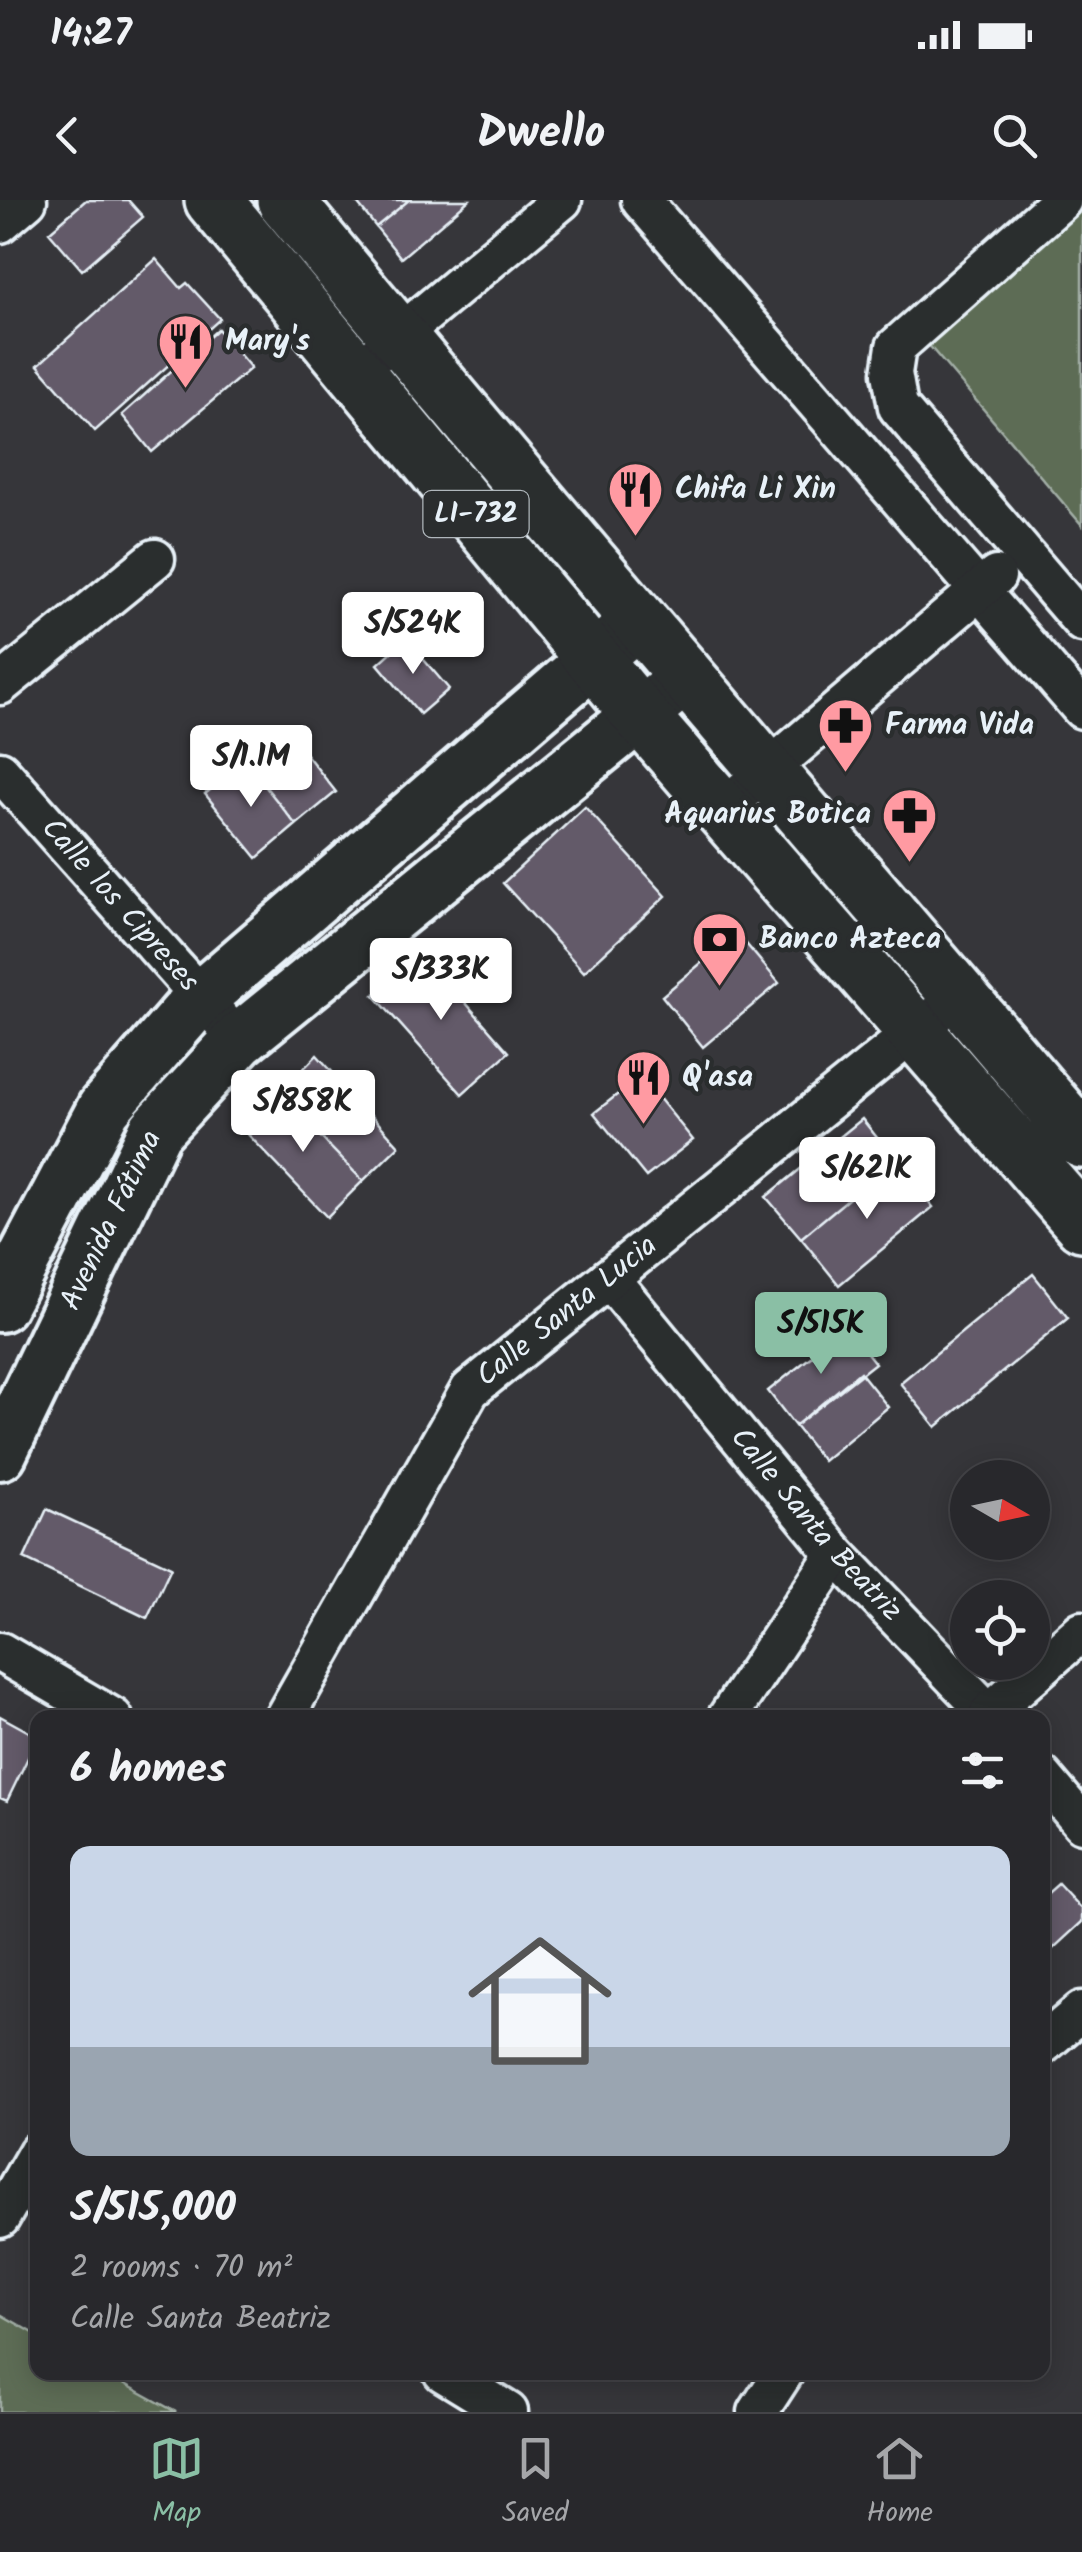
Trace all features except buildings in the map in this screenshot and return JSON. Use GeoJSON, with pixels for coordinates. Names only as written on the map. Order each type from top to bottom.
{"type":"FeatureCollection","features":[{"type":"Feature","properties":{"kind":"main road","name":"LI-732"},"geometry":{"type":"LineString","coordinates":[[214,200],[639,714],[1082,1223]]}},
{"type":"Feature","properties":{"kind":"main road","name":"LI-732"},"geometry":{"type":"LineString","coordinates":[[285,200],[638,622],[770,771],[1082,1140]]}},
{"type":"Feature","properties":{"kind":"main road","name":"Avenida Fátima"},"geometry":{"type":"LineString","coordinates":[[0,1305],[104,1108],[200,998],[638,622]]}},
{"type":"Feature","properties":{"kind":"main road","name":"Avenida Fátima"},"geometry":{"type":"LineString","coordinates":[[0,1453],[155,1130],[239,1040],[686,677]]}},
{"type":"Feature","properties":{"kind":"street"},"geometry":{"type":"LineString","coordinates":[[0,223],[27,200]]}},
{"type":"Feature","properties":{"kind":"street"},"geometry":{"type":"LineString","coordinates":[[357,370],[562,200]]}},
{"type":"Feature","properties":{"kind":"street"},"geometry":{"type":"LineString","coordinates":[[641,200],[1082,709]]}},
{"type":"Feature","properties":{"kind":"street"},"geometry":{"type":"LineString","coordinates":[[1062,200],[896,347],[892,373],[898,407],[1082,622]]}},
{"type":"Feature","properties":{"kind":"street"},"geometry":{"type":"LineString","coordinates":[[722,809],[1021,555]]}},
{"type":"Feature","properties":{"kind":"street"},"geometry":{"type":"LineString","coordinates":[[0,685],[156,559]]}},
{"type":"Feature","properties":{"kind":"street","name":"Calle los Cipreses"},"geometry":{"type":"LineString","coordinates":[[0,771],[239,1040]]}},
{"type":"Feature","properties":{"kind":"street","name":"Calle Santa Lucia"},"geometry":{"type":"LineString","coordinates":[[289,1710],[470,1390],[959,995]]}},
{"type":"Feature","properties":{"kind":"street","name":"Calle Santa Beatriz"},"geometry":{"type":"LineString","coordinates":[[609,1278],[836,1554],[986,1710]]}},
{"type":"Feature","properties":{"kind":"street"},"geometry":{"type":"LineString","coordinates":[[733,1710],[836,1554]]}},
{"type":"Feature","properties":{"kind":"street"},"geometry":{"type":"LineString","coordinates":[[996,1710],[1082,1631]]}},
{"type":"Feature","properties":{"kind":"street"},"geometry":{"type":"LineString","coordinates":[[0,1652],[100,1710]]}},
{"type":"Feature","properties":{"kind":"street"},"geometry":{"type":"LineString","coordinates":[[1050,1785],[1082,1823]]}},
{"type":"Feature","properties":{"kind":"street"},"geometry":{"type":"LineString","coordinates":[[1050,2038],[1082,2012]]}},
{"type":"Feature","properties":{"kind":"street"},"geometry":{"type":"LineString","coordinates":[[0,2218],[30,2164]]}},
{"type":"Feature","properties":{"kind":"street"},"geometry":{"type":"LineString","coordinates":[[457,2380],[508,2412]]}},
{"type":"Feature","properties":{"kind":"street"},"geometry":{"type":"LineString","coordinates":[[758,2412],[779,2380]]}},
{"type":"Feature","properties":{"kind":"green space"},"geometry":{"type":"Polygon","coordinates":[[[1082,200],[1082,525],[921,336],[1082,200]]]}},
{"type":"Feature","properties":{"kind":"green space"},"geometry":{"type":"Polygon","coordinates":[[[0,2314],[30,2331],[30,2380],[118,2380],[176,2412],[0,2412],[0,2314]]]}},
{"type":"Feature","properties":{"kind":"place","name":"Mary's"},"geometry":{"type":"Point","coordinates":[186,391]}},
{"type":"Feature","properties":{"kind":"place","name":"Chifa Li Xin"},"geometry":{"type":"Point","coordinates":[636,539]}},
{"type":"Feature","properties":{"kind":"place","name":"Farma Vida"},"geometry":{"type":"Point","coordinates":[846,775]}},
{"type":"Feature","properties":{"kind":"place","name":"Aquarius Botica"},"geometry":{"type":"Point","coordinates":[910,864]}},
{"type":"Feature","properties":{"kind":"place","name":"Banco Azteca"},"geometry":{"type":"Point","coordinates":[720,989]}},
{"type":"Feature","properties":{"kind":"place","name":"Q'asa"},"geometry":{"type":"Point","coordinates":[643,1127]}}]}
